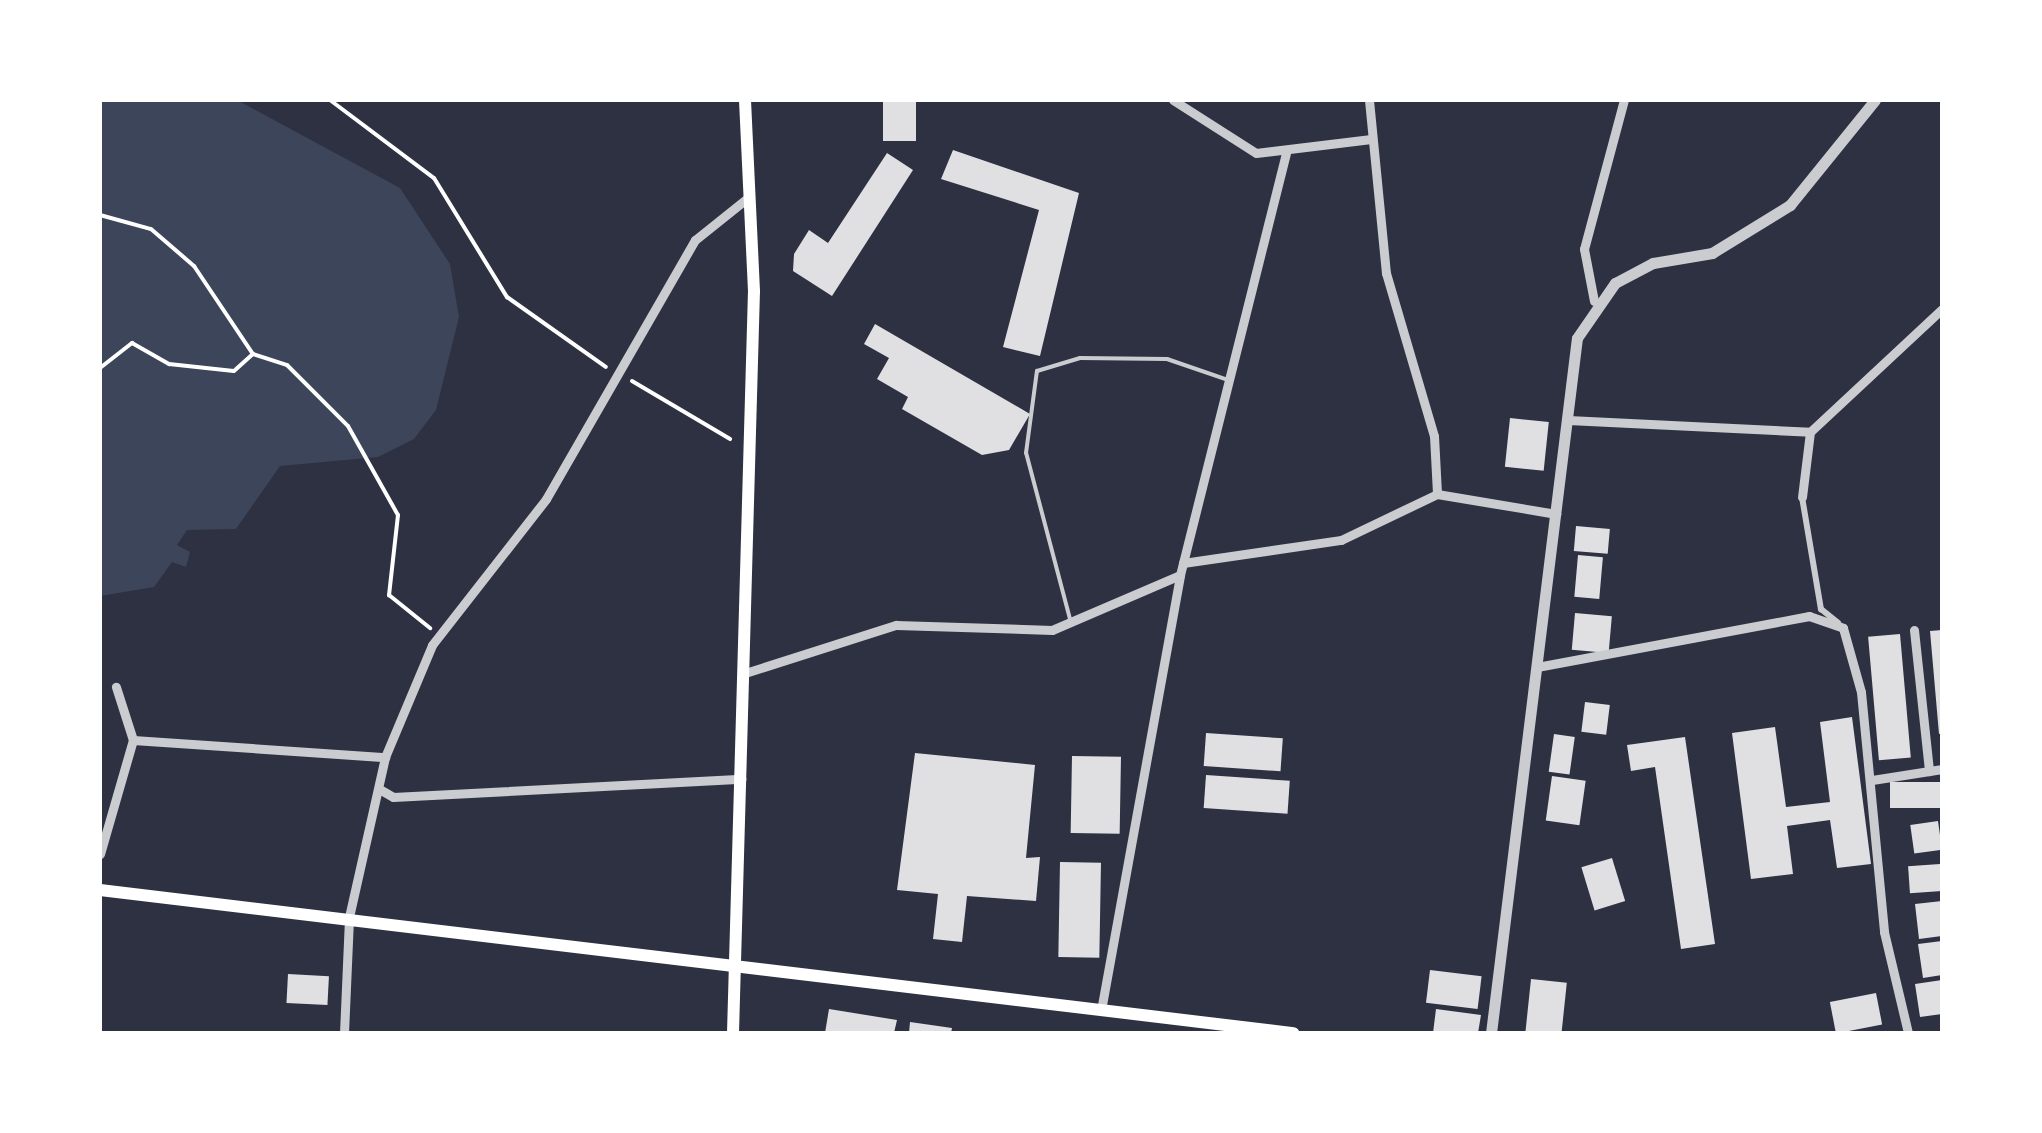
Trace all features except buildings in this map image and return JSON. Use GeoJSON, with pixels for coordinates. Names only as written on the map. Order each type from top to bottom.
{"type":"FeatureCollection","features":[{"type":"Feature","properties":{"kind":"main road"},"geometry":{"type":"LineString","coordinates":[[732,1033],[745,778],[742,674],[750,196],[745,100]]}},
{"type":"Feature","properties":{"kind":"main road"},"geometry":{"type":"LineString","coordinates":[[100,890],[1102,1005],[1293,1033]]}},
{"type":"Feature","properties":{"kind":"street"},"geometry":{"type":"LineString","coordinates":[[1173,100],[1256,153],[1286,153],[1371,139]]}},
{"type":"Feature","properties":{"kind":"street"},"geometry":{"type":"LineString","coordinates":[[1370,100],[1386,272],[1434,436],[1437,494]]}},
{"type":"Feature","properties":{"kind":"street"},"geometry":{"type":"LineString","coordinates":[[1594,302],[1584,249],[1624,100]]}},
{"type":"Feature","properties":{"kind":"street"},"geometry":{"type":"LineString","coordinates":[[1491,1033],[1577,338],[1594,302],[1653,262],[1712,254],[1754,232],[1790,205],[1872,100]]}},
{"type":"Feature","properties":{"kind":"street"},"geometry":{"type":"LineString","coordinates":[[1102,1005],[1180,575],[1286,153]]}},
{"type":"Feature","properties":{"kind":"street"},"geometry":{"type":"LineString","coordinates":[[344,1033],[349,918],[381,790],[385,757],[432,646],[546,499],[614,373],[695,240],[720,210],[750,196]]}},
{"type":"Feature","properties":{"kind":"street"},"geometry":{"type":"LineString","coordinates":[[1908,1033],[1884,932],[1872,780],[1843,628],[1821,609],[1802,496],[1810,432],[1942,309]]}},
{"type":"Feature","properties":{"kind":"street"},"geometry":{"type":"LineString","coordinates":[[1568,420],[1810,432]]}},
{"type":"Feature","properties":{"kind":"street"},"geometry":{"type":"LineString","coordinates":[[1183,563],[1341,540],[1437,494],[1556,514]]}},
{"type":"Feature","properties":{"kind":"street"},"geometry":{"type":"LineString","coordinates":[[742,674],[896,625],[1052,630],[1180,575]]}},
{"type":"Feature","properties":{"kind":"street"},"geometry":{"type":"LineString","coordinates":[[1537,667],[1810,616],[1843,628]]}},
{"type":"Feature","properties":{"kind":"street"},"geometry":{"type":"LineString","coordinates":[[1914,630],[1929,771]]}},
{"type":"Feature","properties":{"kind":"street"},"geometry":{"type":"LineString","coordinates":[[100,854],[134,740],[116,686]]}},
{"type":"Feature","properties":{"kind":"street"},"geometry":{"type":"LineString","coordinates":[[134,740],[385,757]]}},
{"type":"Feature","properties":{"kind":"street"},"geometry":{"type":"LineString","coordinates":[[1872,780],[1942,770]]}},
{"type":"Feature","properties":{"kind":"street"},"geometry":{"type":"LineString","coordinates":[[381,790],[393,797],[745,778]]}},
{"type":"Feature","properties":{"kind":"lane"},"geometry":{"type":"LineString","coordinates":[[1070,620],[1026,453],[1038,371],[1080,358],[1167,359],[1228,380]]}},
{"type":"Feature","properties":{"kind":"path"},"geometry":{"type":"LineString","coordinates":[[330,100],[434,178],[507,298],[614,373],[730,440]]}},
{"type":"Feature","properties":{"kind":"path"},"geometry":{"type":"LineString","coordinates":[[100,215],[151,229],[194,266],[253,354],[286,366],[348,426],[398,515],[388,595],[438,633]]}},
{"type":"Feature","properties":{"kind":"path"},"geometry":{"type":"LineString","coordinates":[[100,368],[132,343],[169,364],[218,369],[234,370],[253,354]]}},
{"type":"Feature","properties":{"kind":"shaded area"},"geometry":{"type":"Polygon","coordinates":[[[100,100],[237,100],[400,188],[450,264],[459,317],[436,410],[414,439],[378,457],[280,466],[236,529],[187,530],[177,545],[190,552],[186,567],[172,562],[154,587],[100,596],[100,100]]]}}]}
